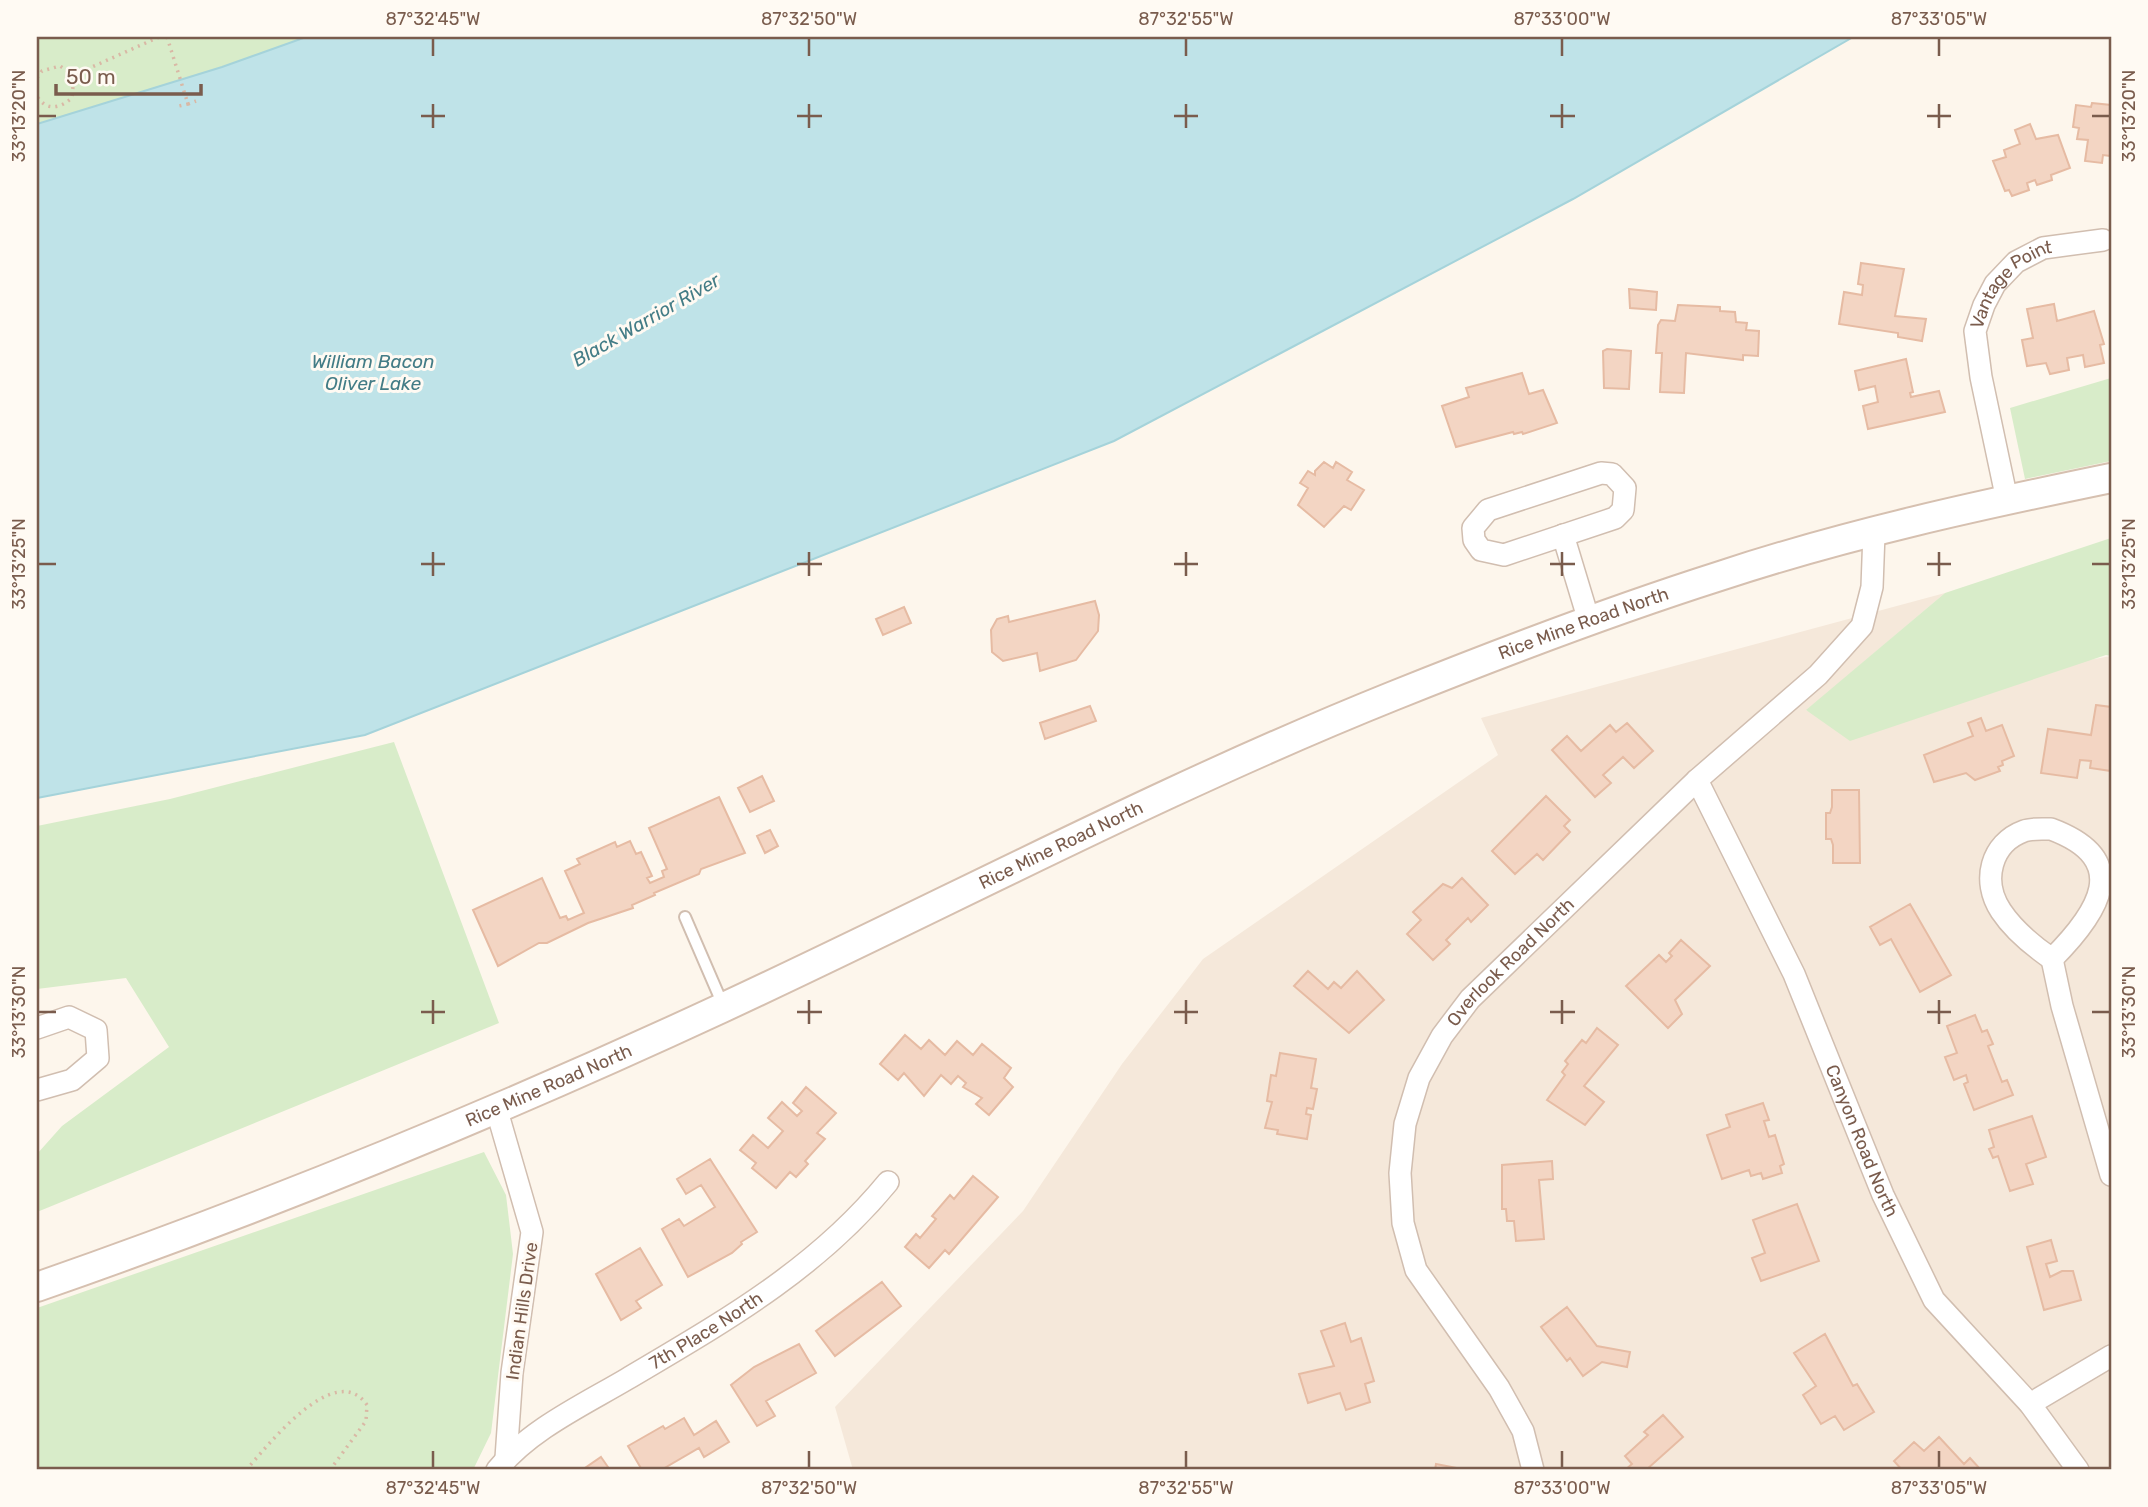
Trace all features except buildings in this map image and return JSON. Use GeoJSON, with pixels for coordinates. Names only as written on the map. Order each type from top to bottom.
{"type":"FeatureCollection","features":[{"type":"Feature","properties":{"kind":"main road","name":"Rice Mine Road North"},"geometry":{"type":"LineString","coordinates":[[37,1287],[178,1238],[497,1111],[724,1007],[1217,772],[1391,697],[1589,621],[1724,574],[2007,500],[2111,478]]}},
{"type":"Feature","properties":{"kind":"street","name":"Vantage Point"},"geometry":{"type":"LineString","coordinates":[[2007,500],[1981,377],[1975,331],[1984,305],[1995,284],[2016,262],[2043,248],[2103,240]]}},
{"type":"Feature","properties":{"kind":"street"},"geometry":{"type":"LineString","coordinates":[[1601,473],[1612,474],[1620,479],[1626,498],[1623,510],[1615,518],[1563,535],[1504,555],[1491,554],[1481,550],[1474,540],[1473,528],[1488,510],[1601,473]]}},
{"type":"Feature","properties":{"kind":"street","name":"Overlook Road North"},"geometry":{"type":"LineString","coordinates":[[1533,1470],[1523,1431],[1499,1388],[1416,1270],[1403,1223],[1400,1173],[1405,1124],[1419,1078],[1442,1036],[1471,999],[1697,780],[1818,675],[1862,626],[1872,587],[1874,533]]}},
{"type":"Feature","properties":{"kind":"street"},"geometry":{"type":"LineString","coordinates":[[1563,535],[1589,621]]}},
{"type":"Feature","properties":{"kind":"street","name":"Canyon Road North"},"geometry":{"type":"LineString","coordinates":[[1697,780],[1794,974],[1883,1195],[1934,1300],[2030,1404],[2078,1470]]}},
{"type":"Feature","properties":{"kind":"street"},"geometry":{"type":"LineString","coordinates":[[2052,959],[2088,918],[2099,899],[2102,875],[2093,853],[2074,838],[2051,830],[2027,830],[2005,840],[1992,861],[1990,887],[2000,910],[2034,947],[2052,959],[2062,1006],[2111,1175]]}},
{"type":"Feature","properties":{"kind":"street"},"geometry":{"type":"LineString","coordinates":[[37,1028],[69,1017],[96,1030],[99,1058],[72,1080],[37,1090]]}},
{"type":"Feature","properties":{"kind":"street","name":"Indian Hills Drive"},"geometry":{"type":"LineString","coordinates":[[497,1111],[532,1232],[502,1464]]}},
{"type":"Feature","properties":{"kind":"street","name":"7th Place North"},"geometry":{"type":"LineString","coordinates":[[502,1464],[549,1426],[775,1288],[815,1258],[864,1212],[888,1182]]}},
{"type":"Feature","properties":{"kind":"street"},"geometry":{"type":"LineString","coordinates":[[2030,1404],[2111,1356]]}},
{"type":"Feature","properties":{"kind":"lane"},"geometry":{"type":"LineString","coordinates":[[685,917],[724,1007]]}},
{"type":"Feature","properties":{"kind":"path"},"geometry":{"type":"LineString","coordinates":[[74,75],[159,37]]}},
{"type":"Feature","properties":{"kind":"path"},"geometry":{"type":"LineString","coordinates":[[167,37],[188,104]]}},
{"type":"Feature","properties":{"kind":"path"},"geometry":{"type":"LineString","coordinates":[[37,78],[42,71],[60,66],[74,75]]}},
{"type":"Feature","properties":{"kind":"path"},"geometry":{"type":"LineString","coordinates":[[37,96],[45,106],[65,104],[72,98],[74,75]]}},
{"type":"Feature","properties":{"kind":"path"},"geometry":{"type":"LineString","coordinates":[[179,106],[196,101]]}},
{"type":"Feature","properties":{"kind":"path"},"geometry":{"type":"LineString","coordinates":[[246,1470],[284,1428],[316,1400],[334,1394],[357,1396],[367,1405],[366,1421],[330,1470]]}},
{"type":"Feature","properties":{"kind":"shaded area"},"geometry":{"type":"Polygon","coordinates":[[[1945,593],[1806,711],[2111,656],[2111,1470],[853,1470],[835,1407],[1023,1211],[1122,1064],[1203,959],[1498,755],[1481,718],[1945,593]]]}},
{"type":"Feature","properties":{"kind":"green space"},"geometry":{"type":"Polygon","coordinates":[[[37,37],[306,37],[222,67],[37,124],[37,37]]]}},
{"type":"Feature","properties":{"kind":"green space"},"geometry":{"type":"Polygon","coordinates":[[[2111,378],[2111,461],[2025,479],[2010,408],[2111,378]]]}},
{"type":"Feature","properties":{"kind":"green space"},"geometry":{"type":"Polygon","coordinates":[[[2111,538],[2111,656],[2106,655],[1850,741],[1806,710],[1945,593],[2111,538]]]}},
{"type":"Feature","properties":{"kind":"green space"},"geometry":{"type":"Polygon","coordinates":[[[394,742],[499,1023],[37,1212],[37,1154],[62,1126],[169,1047],[126,978],[37,989],[37,826],[170,799],[394,742]]]}},
{"type":"Feature","properties":{"kind":"green space"},"geometry":{"type":"Polygon","coordinates":[[[484,1152],[506,1195],[513,1254],[491,1433],[473,1470],[37,1470],[37,1308],[484,1152]]]}},
{"type":"Feature","properties":{"kind":"water","name":"William Bacon Oliver Lake"},"geometry":{"type":"Polygon","coordinates":[[[306,37],[1853,37],[1573,199],[1114,441],[365,735],[37,798],[37,124],[222,67],[306,37]]]}},
{"type":"Feature","properties":{"kind":"water label","name":"Black Warrior River"},"geometry":{"type":"Point","coordinates":[646,320]}}]}
